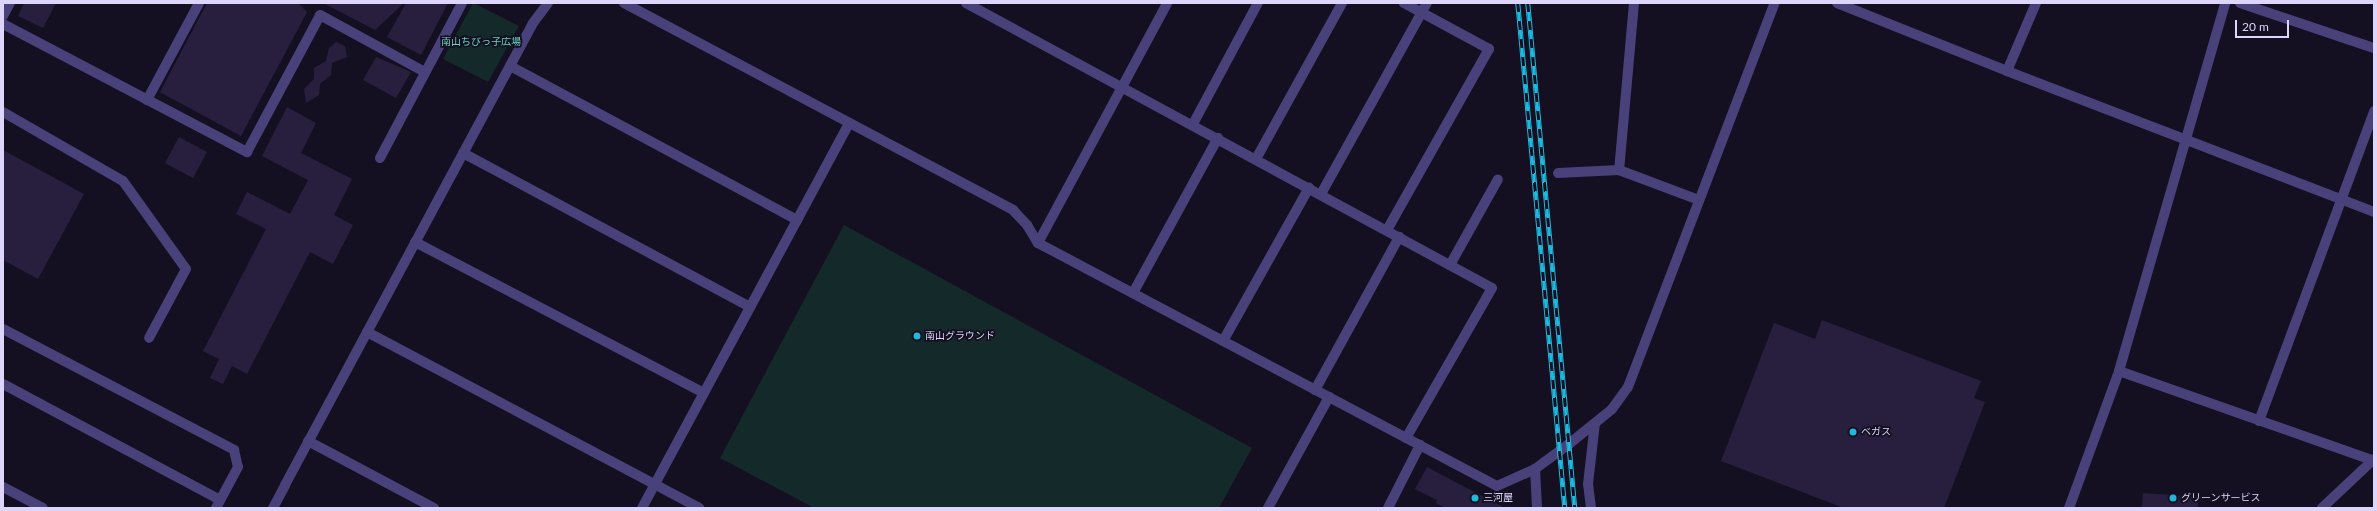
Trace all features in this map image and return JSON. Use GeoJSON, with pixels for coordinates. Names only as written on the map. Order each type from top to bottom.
{"type":"FeatureCollection","features":[{"type":"Feature","properties":{"kind":"street"},"geometry":{"type":"LineString","coordinates":[[3,16],[10,3]]}},
{"type":"Feature","properties":{"kind":"street"},"geometry":{"type":"LineString","coordinates":[[147,100],[199,3]]}},
{"type":"Feature","properties":{"kind":"street"},"geometry":{"type":"LineString","coordinates":[[380,158],[462,3]]}},
{"type":"Feature","properties":{"kind":"street"},"geometry":{"type":"LineString","coordinates":[[274,508],[308,441],[533,23],[548,3]]}},
{"type":"Feature","properties":{"kind":"street"},"geometry":{"type":"LineString","coordinates":[[624,3],[1013,210],[1028,225],[1038,243],[1497,486],[1535,469],[1612,409],[1628,387],[1775,3]]}},
{"type":"Feature","properties":{"kind":"street"},"geometry":{"type":"LineString","coordinates":[[966,3],[1193,124],[1492,288],[1406,438]]}},
{"type":"Feature","properties":{"kind":"street"},"geometry":{"type":"LineString","coordinates":[[1038,243],[1167,3]]}},
{"type":"Feature","properties":{"kind":"street"},"geometry":{"type":"LineString","coordinates":[[1193,124],[1258,3]]}},
{"type":"Feature","properties":{"kind":"street"},"geometry":{"type":"LineString","coordinates":[[1256,159],[1342,3]]}},
{"type":"Feature","properties":{"kind":"street"},"geometry":{"type":"LineString","coordinates":[[1387,230],[1489,49],[1404,3]]}},
{"type":"Feature","properties":{"kind":"street"},"geometry":{"type":"LineString","coordinates":[[1321,194],[1427,3]]}},
{"type":"Feature","properties":{"kind":"street"},"geometry":{"type":"LineString","coordinates":[[1619,170],[1634,3]]}},
{"type":"Feature","properties":{"kind":"street"},"geometry":{"type":"LineString","coordinates":[[1837,3],[2007,71],[2374,212]]}},
{"type":"Feature","properties":{"kind":"street"},"geometry":{"type":"LineString","coordinates":[[2007,71],[2036,3]]}},
{"type":"Feature","properties":{"kind":"street"},"geometry":{"type":"LineString","coordinates":[[2069,508],[2119,372],[2225,3]]}},
{"type":"Feature","properties":{"kind":"street"},"geometry":{"type":"LineString","coordinates":[[2240,3],[2374,48]]}},
{"type":"Feature","properties":{"kind":"street"},"geometry":{"type":"LineString","coordinates":[[3,24],[247,152],[320,15],[425,72]]}},
{"type":"Feature","properties":{"kind":"street"},"geometry":{"type":"LineString","coordinates":[[510,66],[797,220]]}},
{"type":"Feature","properties":{"kind":"street"},"geometry":{"type":"LineString","coordinates":[[2259,421],[2374,111]]}},
{"type":"Feature","properties":{"kind":"street"},"geometry":{"type":"LineString","coordinates":[[3,112],[123,181],[186,269],[149,338]]}},
{"type":"Feature","properties":{"kind":"street"},"geometry":{"type":"LineString","coordinates":[[642,508],[849,122]]}},
{"type":"Feature","properties":{"kind":"street"},"geometry":{"type":"LineString","coordinates":[[1133,293],[1218,138]]}},
{"type":"Feature","properties":{"kind":"street"},"geometry":{"type":"LineString","coordinates":[[463,153],[750,306]]}},
{"type":"Feature","properties":{"kind":"street"},"geometry":{"type":"LineString","coordinates":[[1558,173],[1619,170],[1699,200]]}},
{"type":"Feature","properties":{"kind":"street"},"geometry":{"type":"LineString","coordinates":[[1450,265],[1498,179]]}},
{"type":"Feature","properties":{"kind":"street"},"geometry":{"type":"LineString","coordinates":[[1223,341],[1309,188]]}},
{"type":"Feature","properties":{"kind":"street"},"geometry":{"type":"LineString","coordinates":[[1315,390],[1399,237]]}},
{"type":"Feature","properties":{"kind":"street"},"geometry":{"type":"LineString","coordinates":[[415,242],[704,393]]}},
{"type":"Feature","properties":{"kind":"street"},"geometry":{"type":"LineString","coordinates":[[3,329],[234,450],[238,467],[218,504],[3,384]]}},
{"type":"Feature","properties":{"kind":"street"},"geometry":{"type":"LineString","coordinates":[[367,332],[699,508]]}},
{"type":"Feature","properties":{"kind":"street"},"geometry":{"type":"LineString","coordinates":[[2119,372],[2373,460],[2322,508]]}},
{"type":"Feature","properties":{"kind":"street"},"geometry":{"type":"LineString","coordinates":[[1268,508],[1329,397]]}},
{"type":"Feature","properties":{"kind":"street"},"geometry":{"type":"LineString","coordinates":[[1591,508],[1588,484],[1595,423]]}},
{"type":"Feature","properties":{"kind":"street"},"geometry":{"type":"LineString","coordinates":[[308,441],[434,508]]}},
{"type":"Feature","properties":{"kind":"street"},"geometry":{"type":"LineString","coordinates":[[1388,508],[1420,445]]}},
{"type":"Feature","properties":{"kind":"street"},"geometry":{"type":"LineString","coordinates":[[1535,469],[1537,508]]}},
{"type":"Feature","properties":{"kind":"street"},"geometry":{"type":"LineString","coordinates":[[3,487],[43,508]]}},
{"type":"Feature","properties":{"kind":"green space","name":"南山ちびっ子広場"},"geometry":{"type":"Polygon","coordinates":[[[473,3],[519,26],[488,82],[443,59],[473,3]]]}},
{"type":"Feature","properties":{"kind":"green space","name":"南山グラウンド"},"geometry":{"type":"Polygon","coordinates":[[[844,225],[1252,448],[1219,508],[814,508],[720,458],[844,225]]]}},
{"type":"Feature","properties":{"kind":"building"},"geometry":{"type":"Polygon","coordinates":[[[24,3],[56,3],[43,28],[18,16],[24,3]]]}},
{"type":"Feature","properties":{"kind":"building"},"geometry":{"type":"Polygon","coordinates":[[[207,3],[298,3],[307,12],[241,136],[160,92],[207,3]]]}},
{"type":"Feature","properties":{"kind":"building"},"geometry":{"type":"Polygon","coordinates":[[[323,3],[404,3],[375,30],[323,3]]]}},
{"type":"Feature","properties":{"kind":"building"},"geometry":{"type":"Polygon","coordinates":[[[406,3],[448,3],[421,55],[387,37],[406,3]]]}},
{"type":"Feature","properties":{"kind":"building"},"geometry":{"type":"Polygon","coordinates":[[[336,42],[345,46],[347,57],[332,63],[331,75],[320,84],[319,95],[306,103],[304,89],[314,79],[314,68],[326,61],[329,48],[336,42]]]}},
{"type":"Feature","properties":{"kind":"building"},"geometry":{"type":"Polygon","coordinates":[[[376,57],[411,72],[396,98],[363,80],[376,57]]]}},
{"type":"Feature","properties":{"kind":"building"},"geometry":{"type":"Polygon","coordinates":[[[287,107],[316,123],[301,153],[352,179],[334,215],[353,225],[333,264],[310,252],[247,374],[232,366],[223,384],[210,378],[219,359],[203,351],[266,229],[236,214],[247,192],[290,214],[308,180],[262,156],[287,107]]]}},
{"type":"Feature","properties":{"kind":"building"},"geometry":{"type":"Polygon","coordinates":[[[179,137],[207,152],[193,178],[165,163],[179,137]]]}},
{"type":"Feature","properties":{"kind":"building"},"geometry":{"type":"Polygon","coordinates":[[[3,150],[84,194],[38,279],[3,260],[3,150]]]}},
{"type":"Feature","properties":{"kind":"building","name":"ベガス"},"geometry":{"type":"Polygon","coordinates":[[[1822,320],[1981,381],[1974,398],[1985,402],[1944,508],[1844,508],[1721,461],[1774,323],[1815,339],[1822,320]]]}},
{"type":"Feature","properties":{"kind":"building"},"geometry":{"type":"Polygon","coordinates":[[[1427,467],[1505,508],[1446,508],[1436,503],[1437,500],[1415,489],[1427,467]]]}},
{"type":"Feature","properties":{"kind":"building"},"geometry":{"type":"Polygon","coordinates":[[[2143,493],[2198,497],[2198,508],[2142,508],[2143,493]]]}},
{"type":"Feature","properties":{"kind":"railway"},"geometry":{"type":"LineString","coordinates":[[1518,3],[1565,508]]}},
{"type":"Feature","properties":{"kind":"railway"},"geometry":{"type":"LineString","coordinates":[[1528,3],[1575,508]]}},
{"type":"Feature","properties":{"kind":"place","name":"南山グラウンド"},"geometry":{"type":"Point","coordinates":[917,336]}},
{"type":"Feature","properties":{"kind":"place","name":"ベガス"},"geometry":{"type":"Point","coordinates":[1853,432]}},
{"type":"Feature","properties":{"kind":"place","name":"三河屋"},"geometry":{"type":"Point","coordinates":[1475,498]}},
{"type":"Feature","properties":{"kind":"place","name":"グリーンサービス"},"geometry":{"type":"Point","coordinates":[2173,498]}}]}
